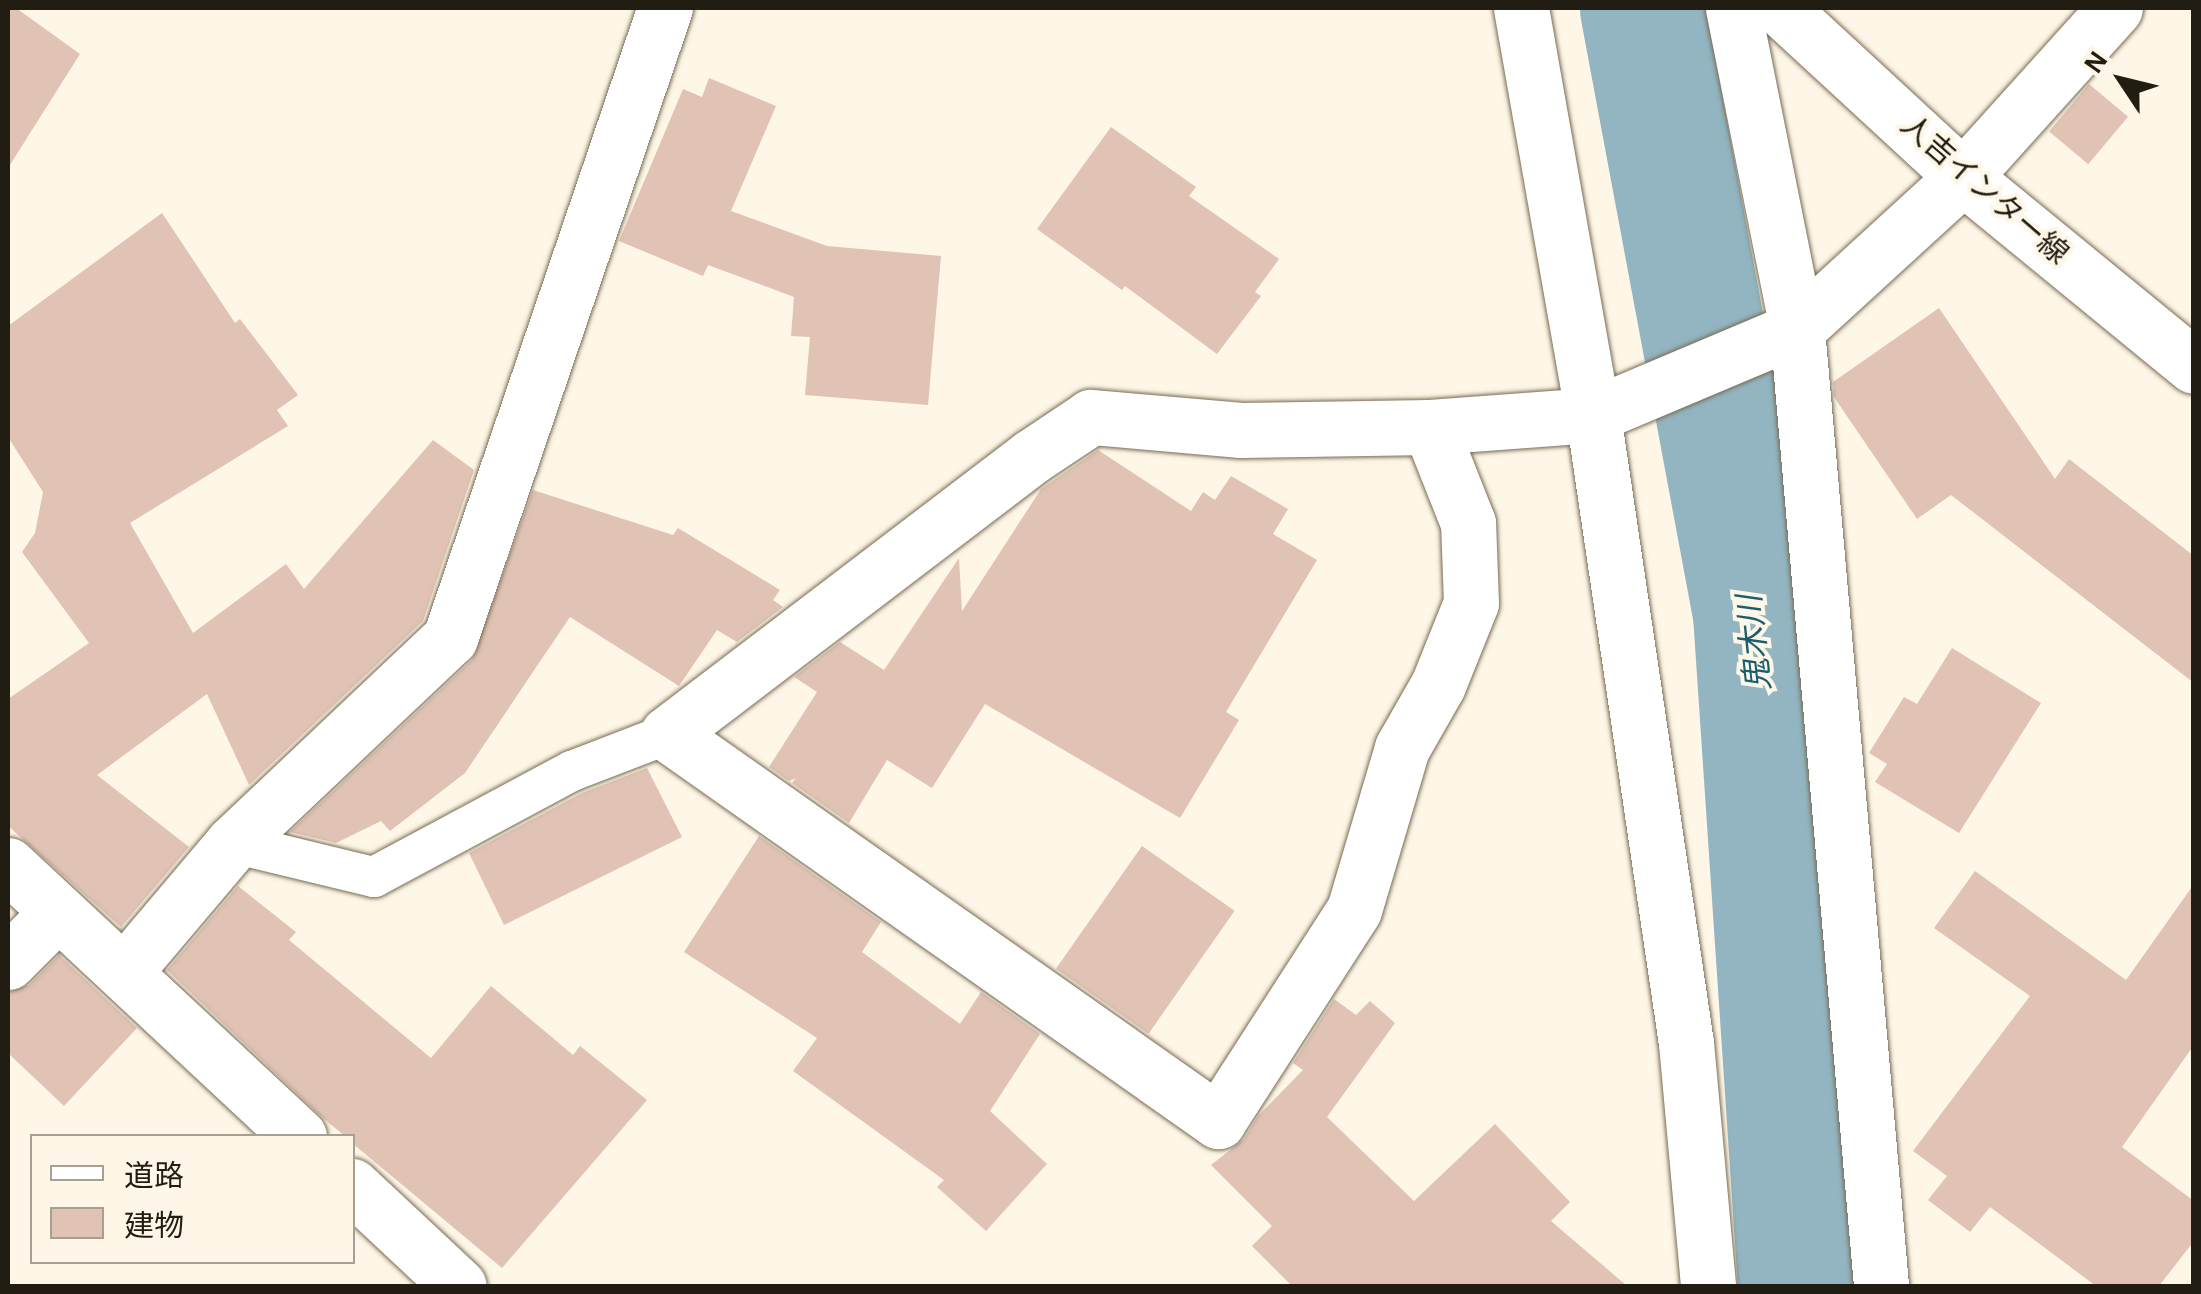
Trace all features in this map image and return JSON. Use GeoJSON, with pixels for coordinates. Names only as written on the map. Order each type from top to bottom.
{"type":"FeatureCollection","features":[{"type":"Feature","properties":{"kind":"street"},"geometry":{"type":"LineString","coordinates":[[124,972],[233,843],[450,638],[665,8]]}},
{"type":"Feature","properties":{"kind":"street"},"geometry":{"type":"LineString","coordinates":[[1521,8],[1593,415],[1686,1042],[1708,1286]]}},
{"type":"Feature","properties":{"kind":"street"},"geometry":{"type":"LineString","coordinates":[[1732,8],[1796,328],[1881,1286]]}},
{"type":"Feature","properties":{"kind":"street","name":"人吉インター線"},"geometry":{"type":"LineString","coordinates":[[1780,8],[1964,177],[2194,366]]}},
{"type":"Feature","properties":{"kind":"street"},"geometry":{"type":"LineString","coordinates":[[1430,427],[1468,523],[1470,603],[1438,686],[1402,748],[1354,910],[1218,1121],[668,734],[1031,457],[1091,417],[1242,430],[1430,427],[1593,415],[1796,328],[1964,177],[2114,8]]}},
{"type":"Feature","properties":{"kind":"street"},"geometry":{"type":"LineString","coordinates":[[8,865],[297,1134]]}},
{"type":"Feature","properties":{"kind":"street"},"geometry":{"type":"LineString","coordinates":[[8,962],[57,913]]}},
{"type":"Feature","properties":{"kind":"street"},"geometry":{"type":"LineString","coordinates":[[355,1189],[459,1286]]}},
{"type":"Feature","properties":{"kind":"lane"},"geometry":{"type":"LineString","coordinates":[[233,843],[374,877],[572,771],[668,734]]}},
{"type":"Feature","properties":{"kind":"building"},"geometry":{"type":"Polygon","coordinates":[[[8,8],[16,8],[80,54],[8,168],[8,8]]]}},
{"type":"Feature","properties":{"kind":"building"},"geometry":{"type":"Polygon","coordinates":[[[709,78],[776,106],[731,211],[827,246],[941,256],[928,405],[805,395],[810,337],[791,336],[794,297],[708,265],[703,276],[619,241],[683,89],[702,97],[709,78]]]}},
{"type":"Feature","properties":{"kind":"building"},"geometry":{"type":"Polygon","coordinates":[[[2089,84],[2128,117],[2088,164],[2049,131],[2089,84]]]}},
{"type":"Feature","properties":{"kind":"building"},"geometry":{"type":"Polygon","coordinates":[[[1111,127],[1196,187],[1189,196],[1279,259],[1255,292],[1261,296],[1217,354],[1125,286],[1122,290],[1037,229],[1111,127]]]}},
{"type":"Feature","properties":{"kind":"building"},"geometry":{"type":"Polygon","coordinates":[[[162,213],[235,323],[240,319],[298,395],[277,410],[288,426],[130,523],[193,633],[286,564],[304,589],[433,440],[474,470],[423,621],[249,785],[207,694],[97,775],[189,847],[121,927],[8,826],[8,699],[89,643],[22,552],[35,533],[43,492],[8,437],[8,326],[162,213]]]}},
{"type":"Feature","properties":{"kind":"building"},"geometry":{"type":"Polygon","coordinates":[[[1939,308],[2055,479],[2069,459],[2194,556],[2194,683],[1951,495],[1917,519],[1834,397],[1833,382],[1939,308]]]}},
{"type":"Feature","properties":{"kind":"building"},"geometry":{"type":"Polygon","coordinates":[[[1098,450],[1191,511],[1203,492],[1215,500],[1231,476],[1288,509],[1273,534],[1317,560],[1226,712],[1239,720],[1180,818],[985,704],[932,788],[887,760],[849,823],[792,783],[796,778],[789,781],[769,767],[817,692],[794,677],[840,642],[884,670],[959,558],[962,611],[1041,489],[1098,450]]]}},
{"type":"Feature","properties":{"kind":"building"},"geometry":{"type":"Polygon","coordinates":[[[533,490],[673,535],[678,528],[780,590],[773,600],[783,607],[737,642],[717,630],[679,686],[570,617],[465,773],[390,831],[381,821],[336,843],[290,832],[472,660],[533,490]]]}},
{"type":"Feature","properties":{"kind":"building"},"geometry":{"type":"Polygon","coordinates":[[[1952,648],[2041,703],[1959,833],[1875,782],[1887,764],[1869,753],[1904,697],[1917,704],[1952,648]]]}},
{"type":"Feature","properties":{"kind":"building"},"geometry":{"type":"Polygon","coordinates":[[[647,768],[682,837],[504,925],[469,853],[582,793],[647,768]]]}},
{"type":"Feature","properties":{"kind":"building"},"geometry":{"type":"Polygon","coordinates":[[[759,836],[881,922],[862,952],[960,1024],[981,992],[1040,1034],[990,1111],[1047,1164],[986,1231],[937,1187],[944,1180],[793,1071],[817,1038],[684,952],[759,836]]]}},
{"type":"Feature","properties":{"kind":"building"},"geometry":{"type":"Polygon","coordinates":[[[1142,846],[1235,911],[1149,1034],[1056,969],[1142,846]]]}},
{"type":"Feature","properties":{"kind":"building"},"geometry":{"type":"Polygon","coordinates":[[[1975,871],[2126,980],[2194,884],[2194,1045],[2122,1147],[2194,1201],[2194,1241],[2159,1286],[2096,1286],[1990,1207],[1970,1232],[1928,1200],[1947,1176],[1913,1151],[2030,996],[1934,928],[1975,871]]]}},
{"type":"Feature","properties":{"kind":"building"},"geometry":{"type":"Polygon","coordinates":[[[238,886],[296,932],[289,940],[431,1058],[491,986],[573,1055],[580,1046],[647,1100],[502,1268],[355,1146],[355,1134],[343,1134],[324,1119],[167,970],[238,886]]]}},
{"type":"Feature","properties":{"kind":"building"},"geometry":{"type":"Polygon","coordinates":[[[59,955],[137,1028],[64,1106],[8,1053],[8,992],[29,985],[59,955]]]}},
{"type":"Feature","properties":{"kind":"building"},"geometry":{"type":"Polygon","coordinates":[[[1334,999],[1356,1015],[1370,1001],[1395,1023],[1327,1117],[1414,1201],[1495,1124],[1570,1202],[1551,1221],[1627,1286],[1292,1286],[1252,1246],[1272,1226],[1211,1165],[1244,1139],[1258,1116],[1303,1070],[1293,1063],[1334,999]]]}},
{"type":"Feature","properties":{"kind":"waterway","name":"鬼木川"},"geometry":{"type":"LineString","coordinates":[[1642,8],[1755,613],[1800,1286]]}}]}
